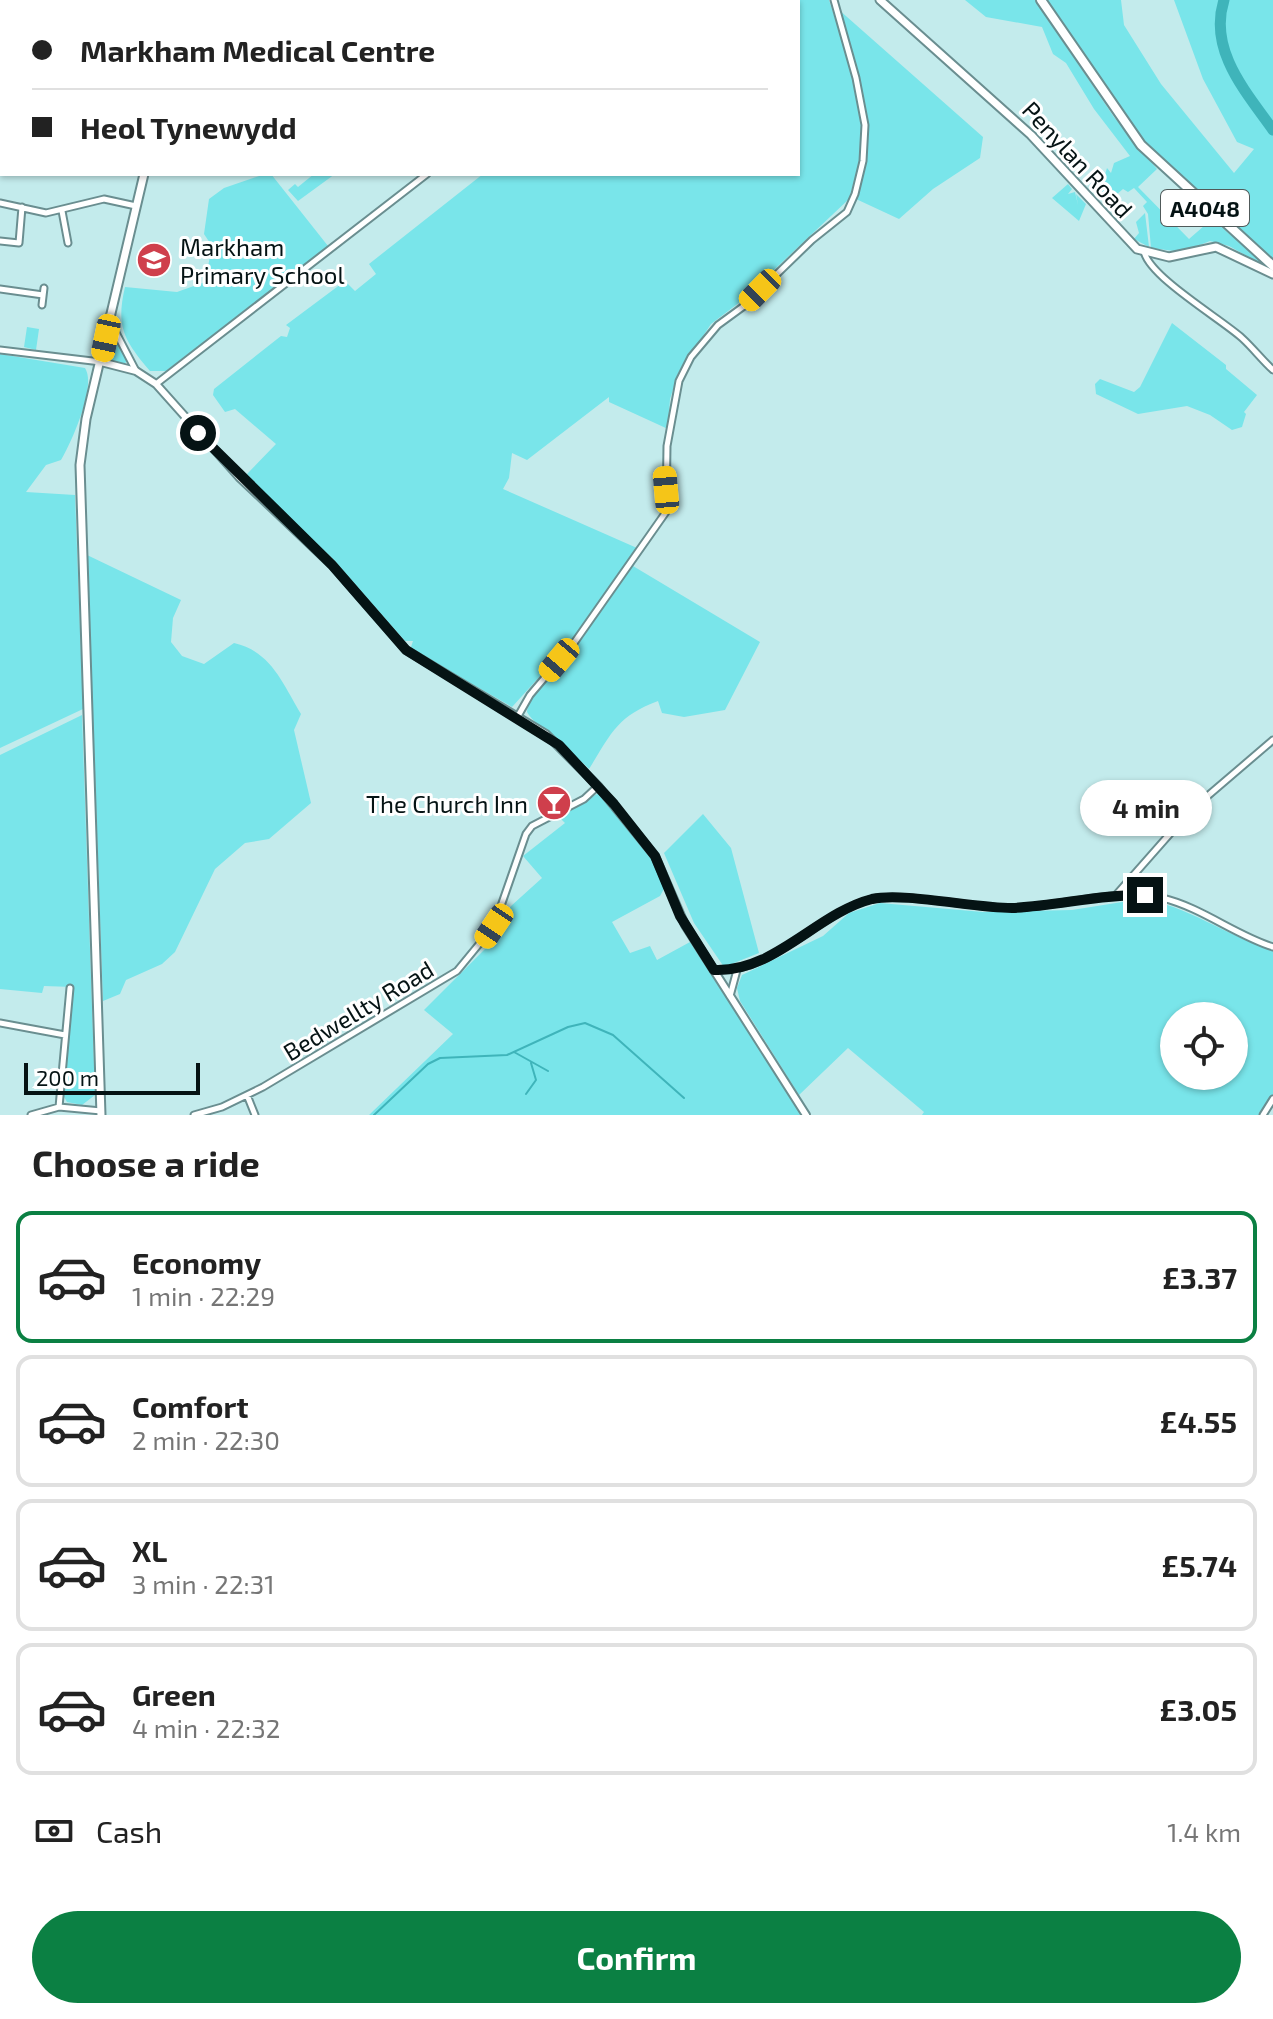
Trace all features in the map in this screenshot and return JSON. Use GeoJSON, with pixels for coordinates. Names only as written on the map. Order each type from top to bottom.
{"type":"FeatureCollection","features":[{"type":"Feature","properties":{"kind":"main road","name":"Penylan Road"},"geometry":{"type":"LineString","coordinates":[[880,0],[1031,135],[1106,219],[1133,246],[1144,251]]}},
{"type":"Feature","properties":{"kind":"main road","name":"A4048"},"geometry":{"type":"LineString","coordinates":[[1041,0],[1141,145],[1183,187],[1273,266]]}},
{"type":"Feature","properties":{"kind":"main road"},"geometry":{"type":"LineString","coordinates":[[101,1113],[80,465],[86,419],[144,176]]}},
{"type":"Feature","properties":{"kind":"main road"},"geometry":{"type":"LineString","coordinates":[[1144,251],[1181,257],[1216,247],[1273,274]]}},
{"type":"Feature","properties":{"kind":"street"},"geometry":{"type":"LineString","coordinates":[[518,716],[530,695],[574,643],[666,512],[667,446],[679,381],[691,357],[718,325],[744,306],[812,240],[840,219],[855,194],[863,161],[865,125],[856,78],[834,0]]}},
{"type":"Feature","properties":{"kind":"street"},"geometry":{"type":"LineString","coordinates":[[156,384],[424,176]]}},
{"type":"Feature","properties":{"kind":"street"},"geometry":{"type":"LineString","coordinates":[[0,203],[44,212],[62,211],[104,199],[136,206]]}},
{"type":"Feature","properties":{"kind":"street"},"geometry":{"type":"LineString","coordinates":[[0,241],[19,243],[22,207]]}},
{"type":"Feature","properties":{"kind":"street"},"geometry":{"type":"LineString","coordinates":[[62,211],[68,243]]}},
{"type":"Feature","properties":{"kind":"street"},"geometry":{"type":"LineString","coordinates":[[1144,251],[1146,259],[1165,277],[1243,339],[1273,370]]}},
{"type":"Feature","properties":{"kind":"street"},"geometry":{"type":"LineString","coordinates":[[0,289],[43,292],[42,305]]}},
{"type":"Feature","properties":{"kind":"street"},"geometry":{"type":"LineString","coordinates":[[109,320],[136,371]]}},
{"type":"Feature","properties":{"kind":"street"},"geometry":{"type":"LineString","coordinates":[[0,350],[101,362],[136,371],[156,384],[239,477],[332,565],[402,646],[434,669],[518,716],[559,745],[598,786],[655,856],[680,916],[806,1115]]}},
{"type":"Feature","properties":{"kind":"street"},"geometry":{"type":"LineString","coordinates":[[1115,896],[1190,811],[1273,740]]}},
{"type":"Feature","properties":{"kind":"street","name":"Bedwellty Road"},"geometry":{"type":"LineString","coordinates":[[194,1115],[247,1095],[273,1081],[457,971],[494,926],[526,834],[532,826],[584,799],[598,786]]}},
{"type":"Feature","properties":{"kind":"street"},"geometry":{"type":"LineString","coordinates":[[714,970],[737,970],[792,943],[848,907],[885,897],[1010,908],[1115,896],[1164,898],[1273,947]]}},
{"type":"Feature","properties":{"kind":"street"},"geometry":{"type":"LineString","coordinates":[[730,996],[737,970]]}},
{"type":"Feature","properties":{"kind":"street"},"geometry":{"type":"LineString","coordinates":[[59,1107],[70,988]]}},
{"type":"Feature","properties":{"kind":"street"},"geometry":{"type":"LineString","coordinates":[[0,1023],[65,1035]]}},
{"type":"Feature","properties":{"kind":"street"},"geometry":{"type":"LineString","coordinates":[[247,1095],[255,1115]]}},
{"type":"Feature","properties":{"kind":"street"},"geometry":{"type":"LineString","coordinates":[[1263,1115],[1273,1099]]}},
{"type":"Feature","properties":{"kind":"street"},"geometry":{"type":"LineString","coordinates":[[31,1115],[59,1107],[101,1113]]}},
{"type":"Feature","properties":{"kind":"shaded area"},"geometry":{"type":"Polygon","coordinates":[[[800,0],[829,0],[850,64],[863,125],[860,160],[849,199],[740,302],[711,324],[678,374],[670,399],[668,429],[609,402],[609,397],[527,460],[512,453],[509,478],[503,489],[637,548],[572,641],[512,707],[418,653],[411,647],[413,641],[405,641],[332,558],[289,519],[247,474],[276,444],[235,409],[225,412],[213,395],[214,389],[281,336],[287,337],[290,328],[286,325],[345,281],[355,291],[376,274],[369,264],[480,176],[800,176],[800,0]]]}},
{"type":"Feature","properties":{"kind":"shaded area"},"geometry":{"type":"Polygon","coordinates":[[[965,0],[1035,0],[1114,117],[1157,169],[1138,187],[1189,239],[1212,219],[1270,269],[1229,246],[1210,241],[1182,252],[1151,248],[1148,214],[1143,206],[1147,202],[1134,188],[1128,192],[1123,189],[1116,195],[1113,193],[1103,203],[1102,184],[1107,168],[1111,173],[1114,163],[1130,156],[1094,109],[1066,63],[1053,54],[1042,27],[986,17],[965,0]]]}},
{"type":"Feature","properties":{"kind":"shaded area"},"geometry":{"type":"Polygon","coordinates":[[[1046,0],[1121,0],[1124,25],[1161,84],[1234,173],[1254,149],[1237,142],[1203,79],[1174,0],[1273,0],[1273,260],[1139,138],[1046,0]]]}},
{"type":"Feature","properties":{"kind":"shaded area"},"geometry":{"type":"Polygon","coordinates":[[[838,9],[983,137],[980,158],[933,189],[899,219],[856,199],[862,173],[866,125],[859,80],[838,9]]]}},
{"type":"Feature","properties":{"kind":"shaded area"},"geometry":{"type":"Polygon","coordinates":[[[259,176],[273,176],[328,246],[166,371],[150,371],[133,350],[124,332],[121,312],[125,287],[177,292],[205,282],[212,246],[204,234],[209,199],[224,188],[259,176]]]}},
{"type":"Feature","properties":{"kind":"shaded area"},"geometry":{"type":"Polygon","coordinates":[[[312,176],[332,176],[298,201],[288,190],[295,184],[298,187],[312,176]]]}},
{"type":"Feature","properties":{"kind":"shaded area"},"geometry":{"type":"Polygon","coordinates":[[[1068,184],[1072,189],[1068,194],[1075,192],[1078,205],[1076,194],[1086,204],[1079,221],[1052,198],[1068,184]]]}},
{"type":"Feature","properties":{"kind":"shaded area"},"geometry":{"type":"Polygon","coordinates":[[[1145,213],[1149,247],[1134,239],[1139,233],[1136,222],[1145,213]]]}},
{"type":"Feature","properties":{"kind":"shaded area"},"geometry":{"type":"Polygon","coordinates":[[[1172,323],[1226,365],[1226,369],[1257,395],[1244,412],[1242,427],[1232,430],[1210,415],[1187,406],[1138,414],[1096,394],[1095,384],[1100,379],[1134,392],[1140,387],[1172,323]]]}},
{"type":"Feature","properties":{"kind":"shaded area"},"geometry":{"type":"Polygon","coordinates":[[[27,327],[39,329],[36,350],[24,347],[27,327]]]}},
{"type":"Feature","properties":{"kind":"shaded area"},"geometry":{"type":"Polygon","coordinates":[[[112,337],[128,359],[124,365],[109,361],[106,356],[112,337]]]}},
{"type":"Feature","properties":{"kind":"shaded area"},"geometry":{"type":"Polygon","coordinates":[[[0,354],[85,368],[88,388],[76,428],[61,460],[46,465],[26,492],[75,495],[83,709],[0,748],[0,354]]]}},
{"type":"Feature","properties":{"kind":"shaded area"},"geometry":{"type":"Polygon","coordinates":[[[87,555],[181,600],[173,618],[171,642],[182,656],[204,664],[234,643],[258,653],[267,661],[301,714],[294,730],[311,803],[269,839],[245,843],[215,869],[175,952],[162,964],[126,980],[120,994],[103,1001],[87,555]]]}},
{"type":"Feature","properties":{"kind":"shaded area"},"geometry":{"type":"Polygon","coordinates":[[[633,566],[760,642],[725,710],[684,717],[662,713],[658,701],[644,707],[616,728],[589,769],[532,719],[527,712],[528,703],[578,644],[633,566]]]}},
{"type":"Feature","properties":{"kind":"shaded area"},"geometry":{"type":"Polygon","coordinates":[[[82,715],[95,1095],[82,1105],[67,1102],[63,1095],[73,987],[44,986],[42,993],[0,989],[0,755],[82,715]]]}},
{"type":"Feature","properties":{"kind":"shaded area"},"geometry":{"type":"Polygon","coordinates":[[[599,793],[656,863],[665,887],[660,896],[612,922],[630,953],[650,946],[657,960],[690,942],[802,1115],[369,1115],[453,1034],[424,1010],[488,946],[511,906],[542,878],[523,856],[565,823],[558,816],[599,793]]]}},
{"type":"Feature","properties":{"kind":"shaded area"},"geometry":{"type":"Polygon","coordinates":[[[703,814],[731,848],[759,953],[724,967],[694,923],[664,853],[703,814]]]}},
{"type":"Feature","properties":{"kind":"shaded area"},"geometry":{"type":"Polygon","coordinates":[[[1141,899],[1191,914],[1273,950],[1273,1096],[1261,1115],[922,1115],[924,1112],[848,1048],[799,1095],[740,1001],[737,988],[742,975],[823,936],[849,913],[880,903],[983,912],[1072,910],[1141,899]]]}},
{"type":"Feature","properties":{"kind":"waterway"},"geometry":{"type":"LineString","coordinates":[[1224,0],[1220,18],[1225,53],[1241,85],[1273,130]]}},
{"type":"Feature","properties":{"kind":"waterway"},"geometry":{"type":"LineString","coordinates":[[374,1115],[428,1064],[440,1058],[507,1055],[568,1027],[585,1023],[613,1035],[684,1098]]}},
{"type":"Feature","properties":{"kind":"waterway"},"geometry":{"type":"LineString","coordinates":[[514,1052],[548,1071]]}},
{"type":"Feature","properties":{"kind":"waterway"},"geometry":{"type":"LineString","coordinates":[[526,1094],[536,1080],[531,1063]]}},
{"type":"Feature","properties":{"kind":"place","name":"Markham Primary School"},"geometry":{"type":"Point","coordinates":[154,260]}},
{"type":"Feature","properties":{"kind":"place","name":"The Church Inn"},"geometry":{"type":"Point","coordinates":[554,803]}},
{"type":"Feature","properties":{"kind":"route"},"geometry":{"type":"LineString","coordinates":[[198,433],[239,477],[332,565],[406,650],[469,690],[518,716],[559,745],[614,804],[655,856],[680,916],[714,970],[730,971],[747,966],[802,937],[848,907],[872,899],[885,897],[968,907],[1010,908],[1145,895]]}}]}
